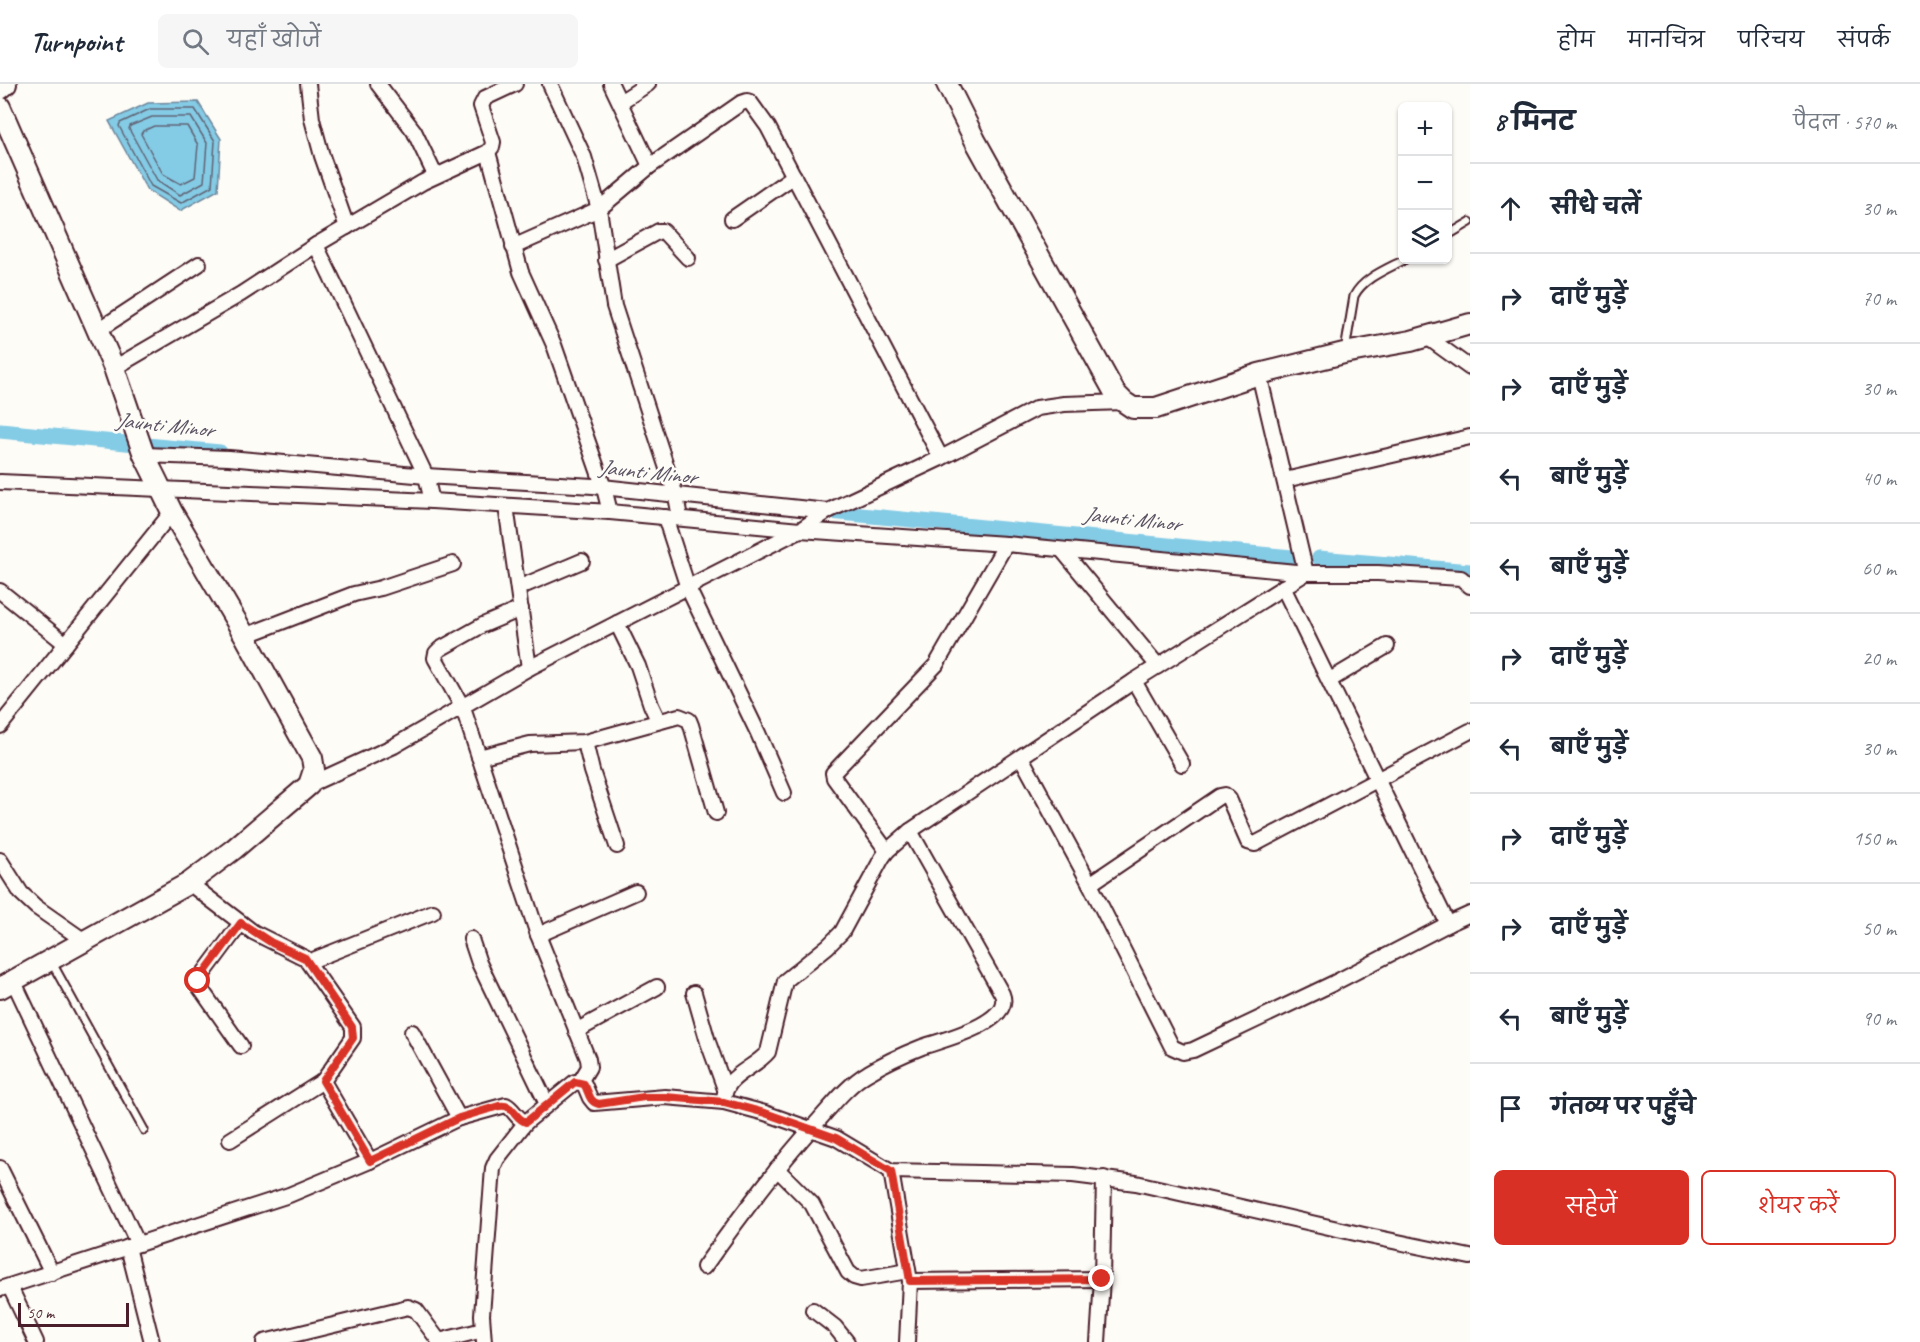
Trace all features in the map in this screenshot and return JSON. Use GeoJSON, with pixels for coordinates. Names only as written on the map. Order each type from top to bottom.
{"type":"FeatureCollection","features":[{"type":"Feature","properties":{"kind":"street"},"geometry":{"type":"LineString","coordinates":[[0,89],[6,84]]}},
{"type":"Feature","properties":{"kind":"street"},"geometry":{"type":"LineString","coordinates":[[308,84],[312,119],[322,156],[347,227]]}},
{"type":"Feature","properties":{"kind":"street"},"geometry":{"type":"LineString","coordinates":[[378,84],[414,131],[435,175]]}},
{"type":"Feature","properties":{"kind":"street"},"geometry":{"type":"LineString","coordinates":[[114,368],[241,294],[316,245],[435,175],[488,152],[493,142],[481,106],[482,102],[485,98],[515,84]]}},
{"type":"Feature","properties":{"kind":"street"},"geometry":{"type":"LineString","coordinates":[[550,84],[584,157],[599,209],[614,306],[678,507]]}},
{"type":"Feature","properties":{"kind":"street"},"geometry":{"type":"LineString","coordinates":[[611,84],[650,166]]}},
{"type":"Feature","properties":{"kind":"street"},"geometry":{"type":"LineString","coordinates":[[620,102],[648,84]]}},
{"type":"Feature","properties":{"kind":"street"},"geometry":{"type":"LineString","coordinates":[[946,84],[1115,393],[1133,408],[1156,408],[1259,374],[1344,353],[1427,337],[1470,324]]}},
{"type":"Feature","properties":{"kind":"street"},"geometry":{"type":"LineString","coordinates":[[513,247],[599,209],[650,166],[747,101],[768,127],[941,458]]}},
{"type":"Feature","properties":{"kind":"street"},"geometry":{"type":"LineString","coordinates":[[0,107],[114,368],[152,472],[172,512],[245,636],[312,758],[314,770],[309,785]]}},
{"type":"Feature","properties":{"kind":"street"},"geometry":{"type":"LineString","coordinates":[[488,152],[521,272],[554,345],[607,500]]}},
{"type":"Feature","properties":{"kind":"street"},"geometry":{"type":"LineString","coordinates":[[732,219],[794,176]]}},
{"type":"Feature","properties":{"kind":"street"},"geometry":{"type":"LineString","coordinates":[[606,260],[658,231],[663,231],[688,258]]}},
{"type":"Feature","properties":{"kind":"street"},"geometry":{"type":"LineString","coordinates":[[316,245],[429,489]]}},
{"type":"Feature","properties":{"kind":"street"},"geometry":{"type":"LineString","coordinates":[[97,331],[199,264]]}},
{"type":"Feature","properties":{"kind":"street"},"geometry":{"type":"LineString","coordinates":[[1427,337],[1470,368]]}},
{"type":"Feature","properties":{"kind":"street"},"geometry":{"type":"LineString","coordinates":[[1259,374],[1286,480],[1306,573]]}},
{"type":"Feature","properties":{"kind":"street"},"geometry":{"type":"LineString","coordinates":[[152,1342],[133,1245],[3,985],[86,942],[189,883],[234,849],[309,785],[394,746],[529,668],[805,527],[825,513],[941,458],[1037,408],[1064,404],[1124,402]]}},
{"type":"Feature","properties":{"kind":"street"},"geometry":{"type":"LineString","coordinates":[[1286,480],[1470,437]]}},
{"type":"Feature","properties":{"kind":"street"},"geometry":{"type":"LineString","coordinates":[[0,482],[152,472],[229,458],[429,489],[506,507],[607,500],[665,517]]}},
{"type":"Feature","properties":{"kind":"street"},"geometry":{"type":"LineString","coordinates":[[152,472],[607,500],[678,507],[825,513]]}},
{"type":"Feature","properties":{"kind":"street"},"geometry":{"type":"LineString","coordinates":[[506,507],[529,668]]}},
{"type":"Feature","properties":{"kind":"street"},"geometry":{"type":"LineString","coordinates":[[665,517],[678,507],[805,527],[1306,573],[1378,573],[1461,578],[1470,586]]}},
{"type":"Feature","properties":{"kind":"street"},"geometry":{"type":"LineString","coordinates":[[0,726],[172,512]]}},
{"type":"Feature","properties":{"kind":"street"},"geometry":{"type":"LineString","coordinates":[[665,517],[688,588],[758,733],[784,793]]}},
{"type":"Feature","properties":{"kind":"street"},"geometry":{"type":"LineString","coordinates":[[887,851],[834,778],[833,773],[936,664],[1006,544]]}},
{"type":"Feature","properties":{"kind":"street"},"geometry":{"type":"LineString","coordinates":[[1062,550],[1158,666]]}},
{"type":"Feature","properties":{"kind":"street"},"geometry":{"type":"LineString","coordinates":[[518,588],[582,561]]}},
{"type":"Feature","properties":{"kind":"street"},"geometry":{"type":"LineString","coordinates":[[245,636],[354,594],[381,588],[453,564]]}},
{"type":"Feature","properties":{"kind":"street"},"geometry":{"type":"LineString","coordinates":[[724,1096],[730,1081],[768,1052],[784,981],[842,932],[887,851],[910,831],[1134,681],[1306,573]]}},
{"type":"Feature","properties":{"kind":"street"},"geometry":{"type":"LineString","coordinates":[[1283,586],[1448,924]]}},
{"type":"Feature","properties":{"kind":"street"},"geometry":{"type":"LineString","coordinates":[[0,591],[66,644]]}},
{"type":"Feature","properties":{"kind":"street"},"geometry":{"type":"LineString","coordinates":[[521,609],[483,625],[436,652],[435,658],[463,708],[538,935],[588,1059],[589,1067],[580,1082]]}},
{"type":"Feature","properties":{"kind":"street"},"geometry":{"type":"LineString","coordinates":[[617,623],[638,666],[658,720]]}},
{"type":"Feature","properties":{"kind":"street"},"geometry":{"type":"LineString","coordinates":[[1330,680],[1387,646]]}},
{"type":"Feature","properties":{"kind":"street"},"geometry":{"type":"LineString","coordinates":[[1134,681],[1182,764]]}},
{"type":"Feature","properties":{"kind":"street"},"geometry":{"type":"LineString","coordinates":[[479,757],[530,744],[585,742],[679,716],[689,720],[716,813]]}},
{"type":"Feature","properties":{"kind":"street"},"geometry":{"type":"LineString","coordinates":[[1090,884],[1220,796],[1225,795],[1229,799],[1248,842],[1252,844],[1470,731]]}},
{"type":"Feature","properties":{"kind":"street"},"geometry":{"type":"LineString","coordinates":[[585,742],[591,771],[617,846]]}},
{"type":"Feature","properties":{"kind":"street"},"geometry":{"type":"LineString","coordinates":[[1021,757],[1090,884],[1172,1047],[1183,1052],[1193,1050],[1334,984],[1448,924],[1470,915]]}},
{"type":"Feature","properties":{"kind":"street"},"geometry":{"type":"LineString","coordinates":[[704,1267],[777,1169],[844,1093],[869,1072],[921,1048],[969,1032],[994,1016],[1003,1004],[1002,994],[910,831]]}},
{"type":"Feature","properties":{"kind":"street"},"geometry":{"type":"LineString","coordinates":[[0,860],[21,893],[36,907],[86,942]]}},
{"type":"Feature","properties":{"kind":"street"},"geometry":{"type":"LineString","coordinates":[[189,883],[241,923],[272,943],[305,958],[354,1032],[353,1038],[323,1081],[230,1140]]}},
{"type":"Feature","properties":{"kind":"street"},"geometry":{"type":"LineString","coordinates":[[538,935],[636,892]]}},
{"type":"Feature","properties":{"kind":"street"},"geometry":{"type":"LineString","coordinates":[[308,963],[433,912]]}},
{"type":"Feature","properties":{"kind":"street"},"geometry":{"type":"LineString","coordinates":[[241,923],[198,981],[198,985],[241,1046]]}},
{"type":"Feature","properties":{"kind":"street"},"geometry":{"type":"LineString","coordinates":[[471,939],[479,963],[547,1104]]}},
{"type":"Feature","properties":{"kind":"street"},"geometry":{"type":"LineString","coordinates":[[576,1031],[657,987]]}},
{"type":"Feature","properties":{"kind":"street"},"geometry":{"type":"LineString","coordinates":[[694,993],[724,1096]]}},
{"type":"Feature","properties":{"kind":"street"},"geometry":{"type":"LineString","coordinates":[[412,1032],[459,1118]]}},
{"type":"Feature","properties":{"kind":"street"},"geometry":{"type":"LineString","coordinates":[[323,1081],[370,1161]]}},
{"type":"Feature","properties":{"kind":"street"},"geometry":{"type":"LineString","coordinates":[[264,1342],[408,1307],[416,1310],[439,1341],[483,1336],[482,1315],[493,1168],[497,1159],[526,1122],[575,1082],[580,1082],[586,1087],[590,1098],[594,1103],[599,1104],[644,1097],[724,1096],[836,1138],[891,1171],[1073,1175],[1104,1178],[1136,1183],[1353,1233],[1470,1257]]}},
{"type":"Feature","properties":{"kind":"street"},"geometry":{"type":"LineString","coordinates":[[36,1342],[5,1288],[289,1195],[370,1161],[459,1118],[506,1105],[520,1120],[526,1122]]}},
{"type":"Feature","properties":{"kind":"street"},"geometry":{"type":"LineString","coordinates":[[0,1168],[52,1273]]}},
{"type":"Feature","properties":{"kind":"street"},"geometry":{"type":"LineString","coordinates":[[777,1169],[812,1204],[848,1272],[854,1277],[861,1279],[909,1276],[1102,1279]]}},
{"type":"Feature","properties":{"kind":"street"},"geometry":{"type":"LineString","coordinates":[[891,1171],[909,1276],[907,1342]]}},
{"type":"Feature","properties":{"kind":"street"},"geometry":{"type":"LineString","coordinates":[[1098,1342],[1104,1178]]}},
{"type":"Feature","properties":{"kind":"street"},"geometry":{"type":"LineString","coordinates":[[813,1310],[835,1328],[847,1342]]}},
{"type":"Feature","properties":{"kind":"lane"},"geometry":{"type":"LineString","coordinates":[[1452,233],[1470,222]]}},
{"type":"Feature","properties":{"kind":"lane"},"geometry":{"type":"LineString","coordinates":[[1344,353],[1354,296],[1358,288],[1398,263]]}},
{"type":"Feature","properties":{"kind":"lane"},"geometry":{"type":"LineString","coordinates":[[51,961],[144,1130]]}},
{"type":"Feature","properties":{"kind":"water"},"geometry":{"type":"Polygon","coordinates":[[[198,102],[221,139],[218,190],[180,211],[147,190],[109,121],[148,103],[198,102]]]}},
{"type":"Feature","properties":{"kind":"waterway","name":"Jaunti Minor"},"geometry":{"type":"LineString","coordinates":[[0,431],[220,452]]}},
{"type":"Feature","properties":{"kind":"waterway","name":"Jaunti Minor"},"geometry":{"type":"LineString","coordinates":[[820,511],[1292,557]]}},
{"type":"Feature","properties":{"kind":"waterway","name":"Jaunti Minor"},"geometry":{"type":"LineString","coordinates":[[1319,558],[1470,571]]}},
{"type":"Feature","properties":{"kind":"route"},"geometry":{"type":"LineString","coordinates":[[198,981],[241,923],[272,943],[305,958],[354,1032],[353,1038],[323,1081],[370,1161],[459,1118],[499,1106],[510,1107],[520,1120],[526,1122],[575,1082],[584,1084],[590,1098],[594,1103],[599,1104],[644,1097],[724,1102],[765,1113],[836,1138],[891,1171],[910,1281],[1102,1279]]}}]}
